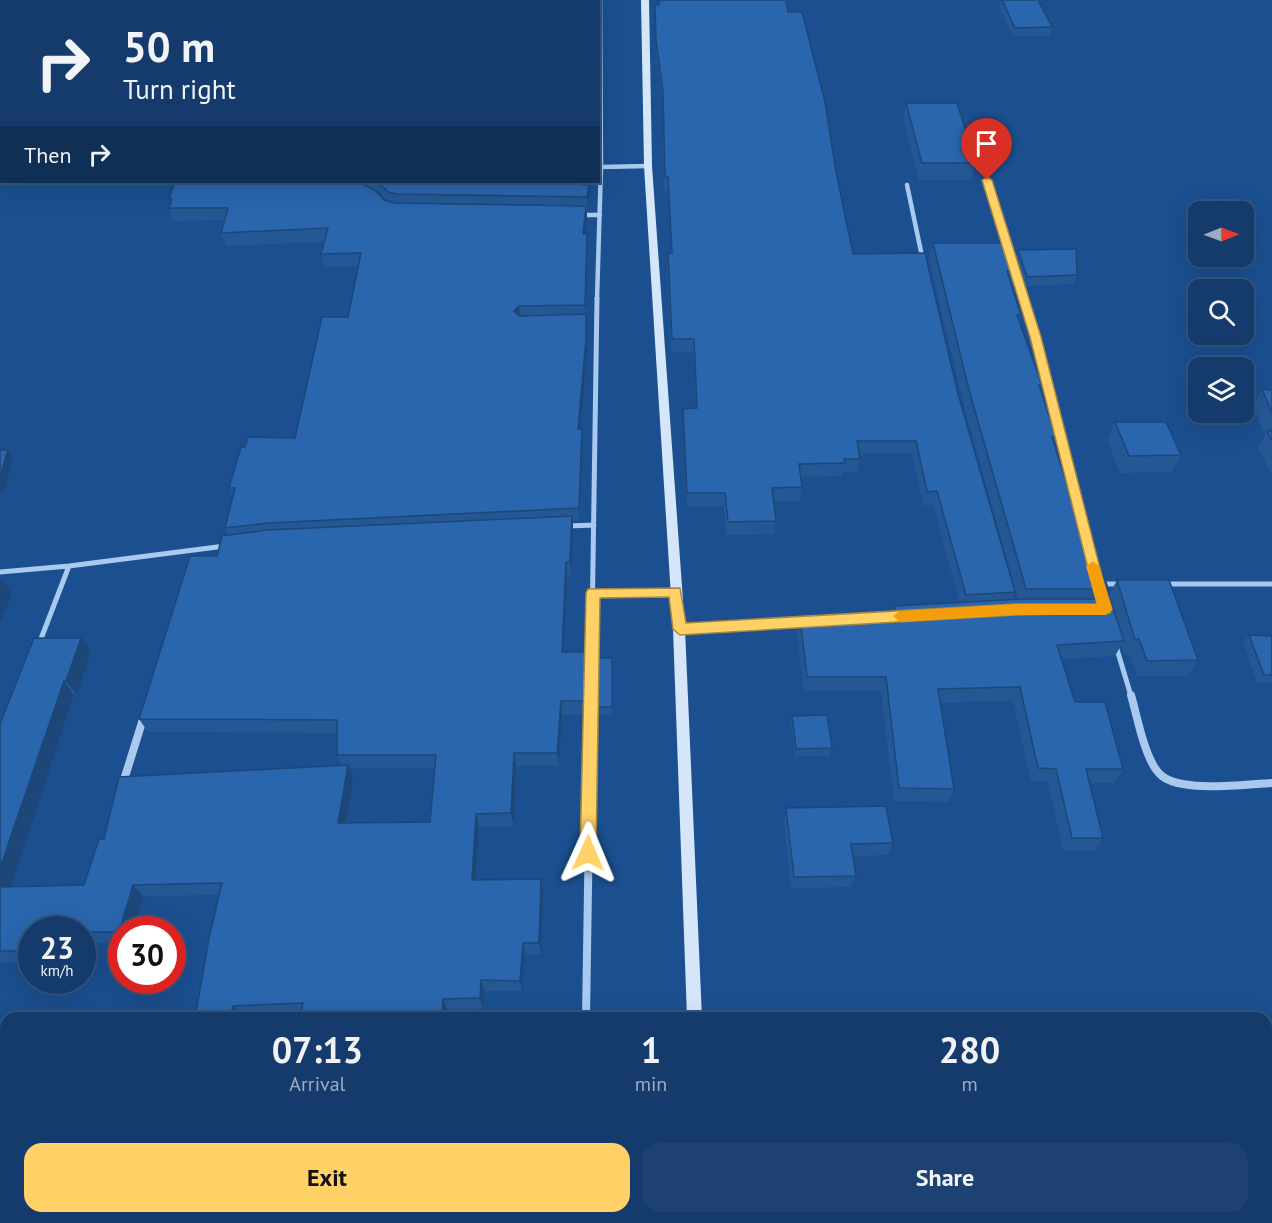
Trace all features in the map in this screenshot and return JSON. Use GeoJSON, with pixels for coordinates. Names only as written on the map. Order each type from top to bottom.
{"type":"FeatureCollection","features":[{"type":"Feature","properties":{"kind":"street"},"geometry":{"type":"LineString","coordinates":[[586,1012],[596,322],[601,167],[600,0]]}},
{"type":"Feature","properties":{"kind":"street"},"geometry":{"type":"LineString","coordinates":[[645,0],[642,166],[675,592],[680,629],[695,1012]]}},
{"type":"Feature","properties":{"kind":"street"},"geometry":{"type":"LineString","coordinates":[[601,167],[642,166]]}},
{"type":"Feature","properties":{"kind":"street"},"geometry":{"type":"LineString","coordinates":[[987,180],[1009,255]]}},
{"type":"Feature","properties":{"kind":"street"},"geometry":{"type":"LineString","coordinates":[[907,185],[926,271]]}},
{"type":"Feature","properties":{"kind":"street"},"geometry":{"type":"LineString","coordinates":[[577,215],[600,215]]}},
{"type":"Feature","properties":{"kind":"street"},"geometry":{"type":"LineString","coordinates":[[1012,266],[1035,337],[1100,593]]}},
{"type":"Feature","properties":{"kind":"street"},"geometry":{"type":"LineString","coordinates":[[585,322],[596,322]]}},
{"type":"Feature","properties":{"kind":"street"},"geometry":{"type":"LineString","coordinates":[[558,526],[594,525]]}},
{"type":"Feature","properties":{"kind":"street"},"geometry":{"type":"LineString","coordinates":[[0,572],[69,566],[236,544]]}},
{"type":"Feature","properties":{"kind":"street"},"geometry":{"type":"LineString","coordinates":[[193,560],[196,549]]}},
{"type":"Feature","properties":{"kind":"street"},"geometry":{"type":"LineString","coordinates":[[36,650],[69,566]]}},
{"type":"Feature","properties":{"kind":"street"},"geometry":{"type":"LineString","coordinates":[[1097,584],[1132,584]]}},
{"type":"Feature","properties":{"kind":"street"},"geometry":{"type":"LineString","coordinates":[[1155,584],[1272,584]]}},
{"type":"Feature","properties":{"kind":"street"},"geometry":{"type":"LineString","coordinates":[[593,593],[675,592]]}},
{"type":"Feature","properties":{"kind":"street"},"geometry":{"type":"LineString","coordinates":[[680,629],[807,622]]}},
{"type":"Feature","properties":{"kind":"street"},"geometry":{"type":"LineString","coordinates":[[1112,632],[1149,759],[1162,776],[1184,785],[1272,783]]}},
{"type":"Feature","properties":{"kind":"street"},"geometry":{"type":"LineString","coordinates":[[119,795],[147,706]]}},
{"type":"Feature","properties":{"kind":"building"},"geometry":{"type":"Polygon","coordinates":[[[659,0],[786,0],[788,12],[802,12],[825,102],[836,172],[853,254],[925,253],[958,394],[1015,592],[966,595],[937,491],[927,492],[916,441],[857,441],[860,459],[844,459],[845,463],[799,464],[802,487],[772,488],[776,521],[728,522],[725,493],[687,493],[683,409],[697,408],[694,339],[672,339],[668,253],[672,253],[668,177],[665,177],[663,92],[656,39],[655,5],[659,5],[659,0]]]}},
{"type":"Feature","properties":{"kind":"building"},"geometry":{"type":"Polygon","coordinates":[[[1002,0],[1038,0],[1052,27],[1015,28],[1002,0]]]}},
{"type":"Feature","properties":{"kind":"building"},"geometry":{"type":"Polygon","coordinates":[[[906,103],[957,103],[976,163],[922,163],[906,103]]]}},
{"type":"Feature","properties":{"kind":"building"},"geometry":{"type":"Polygon","coordinates":[[[175,183],[353,183],[365,185],[377,192],[384,200],[395,203],[586,206],[583,234],[587,234],[585,305],[519,306],[514,311],[519,316],[586,314],[578,429],[582,429],[579,508],[269,523],[225,528],[235,488],[229,488],[241,447],[245,447],[248,437],[295,438],[322,317],[348,317],[361,253],[321,254],[328,228],[221,233],[228,208],[169,208],[172,199],[169,199],[175,183]]]}},
{"type":"Feature","properties":{"kind":"building"},"geometry":{"type":"Polygon","coordinates":[[[379,183],[583,183],[583,185],[589,185],[587,197],[388,192],[379,183]]]}},
{"type":"Feature","properties":{"kind":"building"},"geometry":{"type":"Polygon","coordinates":[[[933,243],[1011,243],[1020,271],[1007,271],[1021,315],[1017,315],[1042,385],[1039,385],[1056,437],[1052,437],[1098,582],[1106,582],[1108,589],[1026,589],[969,390],[933,243]]]}},
{"type":"Feature","properties":{"kind":"building"},"geometry":{"type":"Polygon","coordinates":[[[1076,249],[1077,275],[1027,277],[1018,250],[1076,249]]]}},
{"type":"Feature","properties":{"kind":"building"},"geometry":{"type":"Polygon","coordinates":[[[1262,389],[1272,390],[1272,413],[1262,389]]]}},
{"type":"Feature","properties":{"kind":"building"},"geometry":{"type":"Polygon","coordinates":[[[1115,422],[1166,422],[1181,455],[1129,456],[1115,422]]]}},
{"type":"Feature","properties":{"kind":"building"},"geometry":{"type":"Polygon","coordinates":[[[1267,431],[1272,431],[1272,441],[1267,431]]]}},
{"type":"Feature","properties":{"kind":"building"},"geometry":{"type":"Polygon","coordinates":[[[0,450],[8,450],[0,477],[0,450]]]}},
{"type":"Feature","properties":{"kind":"building"},"geometry":{"type":"Polygon","coordinates":[[[572,516],[570,562],[566,562],[562,652],[586,652],[584,701],[561,701],[557,753],[514,753],[511,813],[476,814],[472,880],[541,879],[539,943],[523,943],[520,981],[481,980],[480,998],[443,999],[442,1012],[301,1012],[303,1003],[233,1006],[232,1012],[196,1012],[209,938],[222,883],[133,885],[124,916],[108,916],[108,932],[96,932],[96,916],[18,916],[18,951],[0,951],[0,887],[84,885],[99,839],[104,839],[119,777],[348,765],[338,823],[430,822],[436,755],[337,755],[337,720],[139,719],[190,556],[217,556],[222,536],[268,530],[572,516]]]}},
{"type":"Feature","properties":{"kind":"building"},"geometry":{"type":"Polygon","coordinates":[[[1117,580],[1169,580],[1198,660],[1147,661],[1139,639],[1135,640],[1117,580]]]}},
{"type":"Feature","properties":{"kind":"building"},"geometry":{"type":"Polygon","coordinates":[[[1023,599],[1110,599],[1124,641],[1057,645],[1075,702],[1105,702],[1123,769],[1086,769],[1103,838],[1072,838],[1056,769],[1038,768],[1020,687],[938,689],[954,789],[899,788],[886,677],[807,677],[800,618],[896,614],[895,606],[1023,599]]]}},
{"type":"Feature","properties":{"kind":"building"},"geometry":{"type":"Polygon","coordinates":[[[1249,635],[1272,636],[1272,675],[1264,675],[1249,635]]]}},
{"type":"Feature","properties":{"kind":"building"},"geometry":{"type":"Polygon","coordinates":[[[34,638],[81,638],[0,868],[0,724],[34,638]]]}},
{"type":"Feature","properties":{"kind":"building"},"geometry":{"type":"Polygon","coordinates":[[[596,658],[612,658],[612,707],[596,707],[596,658]]]}},
{"type":"Feature","properties":{"kind":"building"},"geometry":{"type":"Polygon","coordinates":[[[827,715],[832,748],[796,749],[792,716],[827,715]]]}},
{"type":"Feature","properties":{"kind":"building"},"geometry":{"type":"Polygon","coordinates":[[[886,806],[893,843],[851,844],[856,876],[794,877],[786,808],[886,806]]]}},
{"type":"Feature","properties":{"kind":"slow traffic"},"geometry":{"type":"LineString","coordinates":[[900,616],[1016,609],[1106,609],[1093,566]]}},
{"type":"Feature","properties":{"kind":"route"},"geometry":{"type":"LineString","coordinates":[[588,853],[593,593],[675,592],[680,629],[1016,609],[1106,609],[1097,584],[1035,337],[987,180]]}}]}
